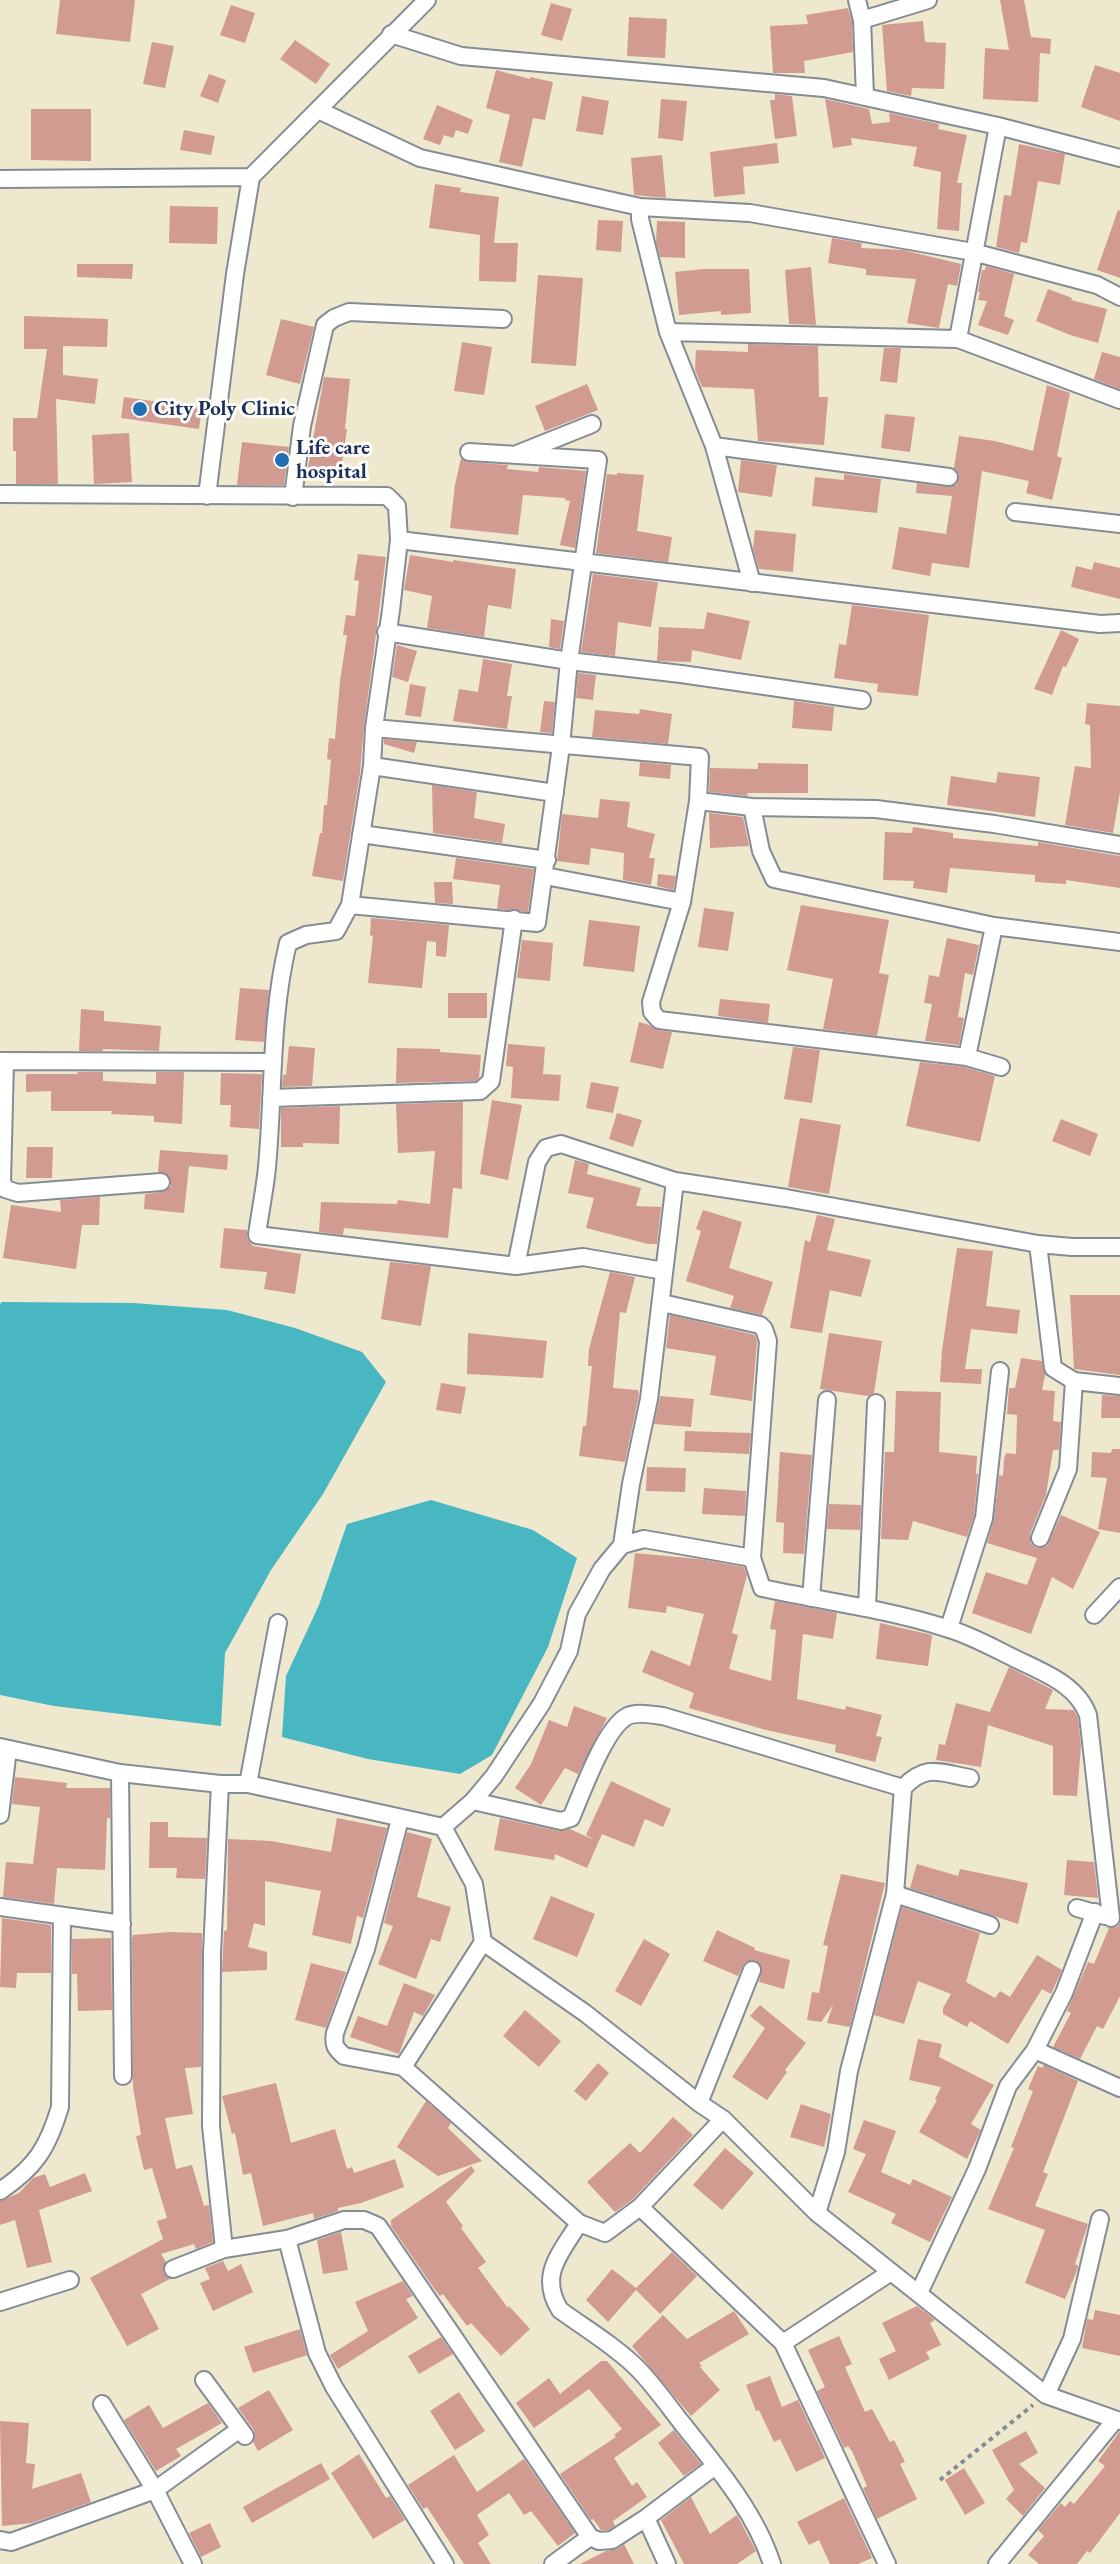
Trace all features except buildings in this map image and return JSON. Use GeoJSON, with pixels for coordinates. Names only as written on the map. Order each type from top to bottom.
{"type":"FeatureCollection","features":[{"type":"Feature","properties":{"kind":"street"},"geometry":{"type":"LineString","coordinates":[[207,496],[235,274],[251,177],[427,0]]}},
{"type":"Feature","properties":{"kind":"street"},"geometry":{"type":"LineString","coordinates":[[857,0],[862,20],[865,96]]}},
{"type":"Feature","properties":{"kind":"street"},"geometry":{"type":"LineString","coordinates":[[862,20],[928,0]]}},
{"type":"Feature","properties":{"kind":"street"},"geometry":{"type":"LineString","coordinates":[[391,34],[461,56],[824,88],[998,126],[1120,158]]}},
{"type":"Feature","properties":{"kind":"street"},"geometry":{"type":"LineString","coordinates":[[318,110],[420,158],[640,207],[750,213],[973,252],[1097,285],[1120,297]]}},
{"type":"Feature","properties":{"kind":"street"},"geometry":{"type":"LineString","coordinates":[[958,339],[998,126]]}},
{"type":"Feature","properties":{"kind":"street"},"geometry":{"type":"LineString","coordinates":[[0,179],[251,177]]}},
{"type":"Feature","properties":{"kind":"street"},"geometry":{"type":"LineString","coordinates":[[640,207],[639,219],[668,333],[714,446],[752,583]]}},
{"type":"Feature","properties":{"kind":"street"},"geometry":{"type":"LineString","coordinates":[[293,496],[302,426],[325,325],[334,318],[349,312],[503,319]]}},
{"type":"Feature","properties":{"kind":"street"},"geometry":{"type":"LineString","coordinates":[[668,333],[958,339],[1120,400]]}},
{"type":"Feature","properties":{"kind":"street"},"geometry":{"type":"LineString","coordinates":[[511,456],[592,424]]}},
{"type":"Feature","properties":{"kind":"street"},"geometry":{"type":"LineString","coordinates":[[714,446],[949,477]]}},
{"type":"Feature","properties":{"kind":"street"},"geometry":{"type":"LineString","coordinates":[[350,905],[537,923],[561,746],[569,662],[598,460],[469,452]]}},
{"type":"Feature","properties":{"kind":"street"},"geometry":{"type":"LineString","coordinates":[[0,494],[387,496],[397,506],[399,540],[391,610],[386,632],[374,728],[372,766],[350,905],[336,931],[306,935],[288,944],[283,965],[272,1062],[267,1170],[257,1235],[516,1266],[583,1257],[664,1271]]}},
{"type":"Feature","properties":{"kind":"street"},"geometry":{"type":"LineString","coordinates":[[1015,512],[1120,524]]}},
{"type":"Feature","properties":{"kind":"street"},"geometry":{"type":"LineString","coordinates":[[399,540],[582,564],[1100,624],[1120,623]]}},
{"type":"Feature","properties":{"kind":"street"},"geometry":{"type":"LineString","coordinates":[[386,632],[569,662],[681,674],[862,700]]}},
{"type":"Feature","properties":{"kind":"street"},"geometry":{"type":"LineString","coordinates":[[374,728],[700,757],[698,801],[682,902],[651,1002],[652,1011],[659,1020],[967,1058],[1001,1067]]}},
{"type":"Feature","properties":{"kind":"street"},"geometry":{"type":"LineString","coordinates":[[372,766],[555,793]]}},
{"type":"Feature","properties":{"kind":"street"},"geometry":{"type":"LineString","coordinates":[[698,801],[752,807],[876,809],[994,824],[1120,845]]}},
{"type":"Feature","properties":{"kind":"street"},"geometry":{"type":"LineString","coordinates":[[752,807],[760,850],[774,879],[994,926],[1120,942]]}},
{"type":"Feature","properties":{"kind":"street"},"geometry":{"type":"LineString","coordinates":[[361,834],[546,868],[682,902]]}},
{"type":"Feature","properties":{"kind":"street"},"geometry":{"type":"LineString","coordinates":[[272,1098],[480,1091],[491,1081],[514,919]]}},
{"type":"Feature","properties":{"kind":"street"},"geometry":{"type":"LineString","coordinates":[[967,1058],[994,926]]}},
{"type":"Feature","properties":{"kind":"street"},"geometry":{"type":"LineString","coordinates":[[161,1182],[18,1192],[5,1189],[2,1181],[2,1061],[272,1062]]}},
{"type":"Feature","properties":{"kind":"street"},"geometry":{"type":"LineString","coordinates":[[516,1266],[537,1162],[546,1148],[561,1144],[675,1181],[786,1198],[1038,1244],[1072,1247],[1120,1246]]}},
{"type":"Feature","properties":{"kind":"street"},"geometry":{"type":"LineString","coordinates":[[443,1827],[473,1801],[494,1776],[542,1703],[568,1652],[577,1614],[602,1569],[622,1545],[649,1399],[675,1181]]}},
{"type":"Feature","properties":{"kind":"street"},"geometry":{"type":"LineString","coordinates":[[1038,1244],[1053,1368],[1074,1382],[1120,1386]]}},
{"type":"Feature","properties":{"kind":"street"},"geometry":{"type":"LineString","coordinates":[[662,1303],[760,1324],[766,1333],[768,1341],[752,1558],[762,1588],[867,1607],[949,1628],[1049,1675],[1083,1700],[1088,1714],[1116,1919],[1077,1908]]}},
{"type":"Feature","properties":{"kind":"street"},"geometry":{"type":"LineString","coordinates":[[949,1628],[984,1518],[1000,1371]]}},
{"type":"Feature","properties":{"kind":"street"},"geometry":{"type":"LineString","coordinates":[[1040,1538],[1068,1469],[1074,1382]]}},
{"type":"Feature","properties":{"kind":"street"},"geometry":{"type":"LineString","coordinates":[[811,1598],[827,1400]]}},
{"type":"Feature","properties":{"kind":"street"},"geometry":{"type":"LineString","coordinates":[[867,1607],[876,1402]]}},
{"type":"Feature","properties":{"kind":"street"},"geometry":{"type":"LineString","coordinates":[[622,1545],[645,1539],[752,1558]]}},
{"type":"Feature","properties":{"kind":"street"},"geometry":{"type":"LineString","coordinates":[[1094,1615],[1120,1587]]}},
{"type":"Feature","properties":{"kind":"street"},"geometry":{"type":"LineString","coordinates":[[248,1784],[278,1623]]}},
{"type":"Feature","properties":{"kind":"street"},"geometry":{"type":"LineString","coordinates":[[473,1801],[561,1821],[570,1818],[611,1730],[627,1716],[636,1715],[663,1716],[903,1788]]}},
{"type":"Feature","properties":{"kind":"street"},"geometry":{"type":"LineString","coordinates":[[0,1815],[4,1748],[120,1773],[220,1784],[248,1784],[443,1827]]}},
{"type":"Feature","properties":{"kind":"street"},"geometry":{"type":"LineString","coordinates":[[817,2214],[836,2152],[849,2071],[895,1894],[903,1788],[915,1775],[927,1771],[970,1778]]}},
{"type":"Feature","properties":{"kind":"street"},"geometry":{"type":"LineString","coordinates":[[120,1773],[123,2076]]}},
{"type":"Feature","properties":{"kind":"street"},"geometry":{"type":"LineString","coordinates":[[220,1784],[212,1953],[211,2126],[224,2249]]}},
{"type":"Feature","properties":{"kind":"street"},"geometry":{"type":"LineString","coordinates":[[400,1819],[366,1949],[333,2043],[344,2056],[403,2067],[579,2223],[608,2232],[640,2207],[723,2119]]}},
{"type":"Feature","properties":{"kind":"street"},"geometry":{"type":"LineString","coordinates":[[403,2067],[483,1942],[474,1884],[443,1827]]}},
{"type":"Feature","properties":{"kind":"street"},"geometry":{"type":"LineString","coordinates":[[895,1894],[990,1924]]}},
{"type":"Feature","properties":{"kind":"street"},"geometry":{"type":"LineString","coordinates":[[0,1907],[122,1924]]}},
{"type":"Feature","properties":{"kind":"street"},"geometry":{"type":"LineString","coordinates":[[919,2293],[977,2169],[1008,2086],[1035,2050],[1064,1993],[1095,1912]]}},
{"type":"Feature","properties":{"kind":"street"},"geometry":{"type":"LineString","coordinates":[[0,2191],[42,2155],[60,2107],[62,1916]]}},
{"type":"Feature","properties":{"kind":"street"},"geometry":{"type":"LineString","coordinates":[[483,1942],[585,2013],[699,2103],[723,2119],[817,2214],[1046,2395],[1118,2420],[997,2564]]}},
{"type":"Feature","properties":{"kind":"street"},"geometry":{"type":"LineString","coordinates":[[699,2103],[752,1970]]}},
{"type":"Feature","properties":{"kind":"street"},"geometry":{"type":"LineString","coordinates":[[1035,2050],[1120,2088]]}},
{"type":"Feature","properties":{"kind":"street"},"geometry":{"type":"LineString","coordinates":[[640,2207],[783,2343],[887,2564]]}},
{"type":"Feature","properties":{"kind":"street"},"geometry":{"type":"LineString","coordinates":[[1046,2395],[1072,2339],[1100,2219]]}},
{"type":"Feature","properties":{"kind":"street"},"geometry":{"type":"LineString","coordinates":[[173,2269],[224,2249],[287,2239],[344,2220],[364,2220],[378,2226],[590,2537],[599,2541],[612,2540],[646,2518],[715,2466]]}},
{"type":"Feature","properties":{"kind":"street"},"geometry":{"type":"LineString","coordinates":[[579,2223],[552,2267],[549,2281],[553,2299],[560,2310],[638,2368],[715,2466],[752,2518],[766,2544],[772,2564]]}},
{"type":"Feature","properties":{"kind":"street"},"geometry":{"type":"LineString","coordinates":[[287,2239],[317,2353],[334,2387],[445,2564]]}},
{"type":"Feature","properties":{"kind":"street"},"geometry":{"type":"LineString","coordinates":[[783,2343],[891,2272]]}},
{"type":"Feature","properties":{"kind":"street"},"geometry":{"type":"LineString","coordinates":[[0,2302],[69,2280]]}},
{"type":"Feature","properties":{"kind":"street"},"geometry":{"type":"LineString","coordinates":[[0,2540],[11,2542],[154,2490],[242,2433],[204,2380]]}},
{"type":"Feature","properties":{"kind":"street"},"geometry":{"type":"LineString","coordinates":[[102,2404],[154,2490],[193,2564]]}},
{"type":"Feature","properties":{"kind":"street"},"geometry":{"type":"LineString","coordinates":[[646,2518],[667,2564]]}},
{"type":"Feature","properties":{"kind":"street"},"geometry":{"type":"LineString","coordinates":[[553,2564],[590,2537]]}},
{"type":"Feature","properties":{"kind":"path"},"geometry":{"type":"LineString","coordinates":[[940,2480],[1046,2395]]}},
{"type":"Feature","properties":{"kind":"water"},"geometry":{"type":"Polygon","coordinates":[[[2,1302],[133,1303],[227,1310],[295,1328],[362,1352],[386,1382],[323,1494],[271,1570],[225,1653],[221,1726],[54,1706],[0,1695],[0,1304],[2,1302]]]}},
{"type":"Feature","properties":{"kind":"water"},"geometry":{"type":"Polygon","coordinates":[[[431,1500],[533,1530],[577,1558],[548,1647],[492,1755],[460,1774],[368,1759],[282,1737],[286,1676],[319,1605],[347,1524],[431,1500]]]}},
{"type":"Feature","properties":{"kind":"place","name":"City Poly Clinic"},"geometry":{"type":"Point","coordinates":[140,409]}},
{"type":"Feature","properties":{"kind":"place","name":"Life care hospital"},"geometry":{"type":"Point","coordinates":[282,460]}}]}
